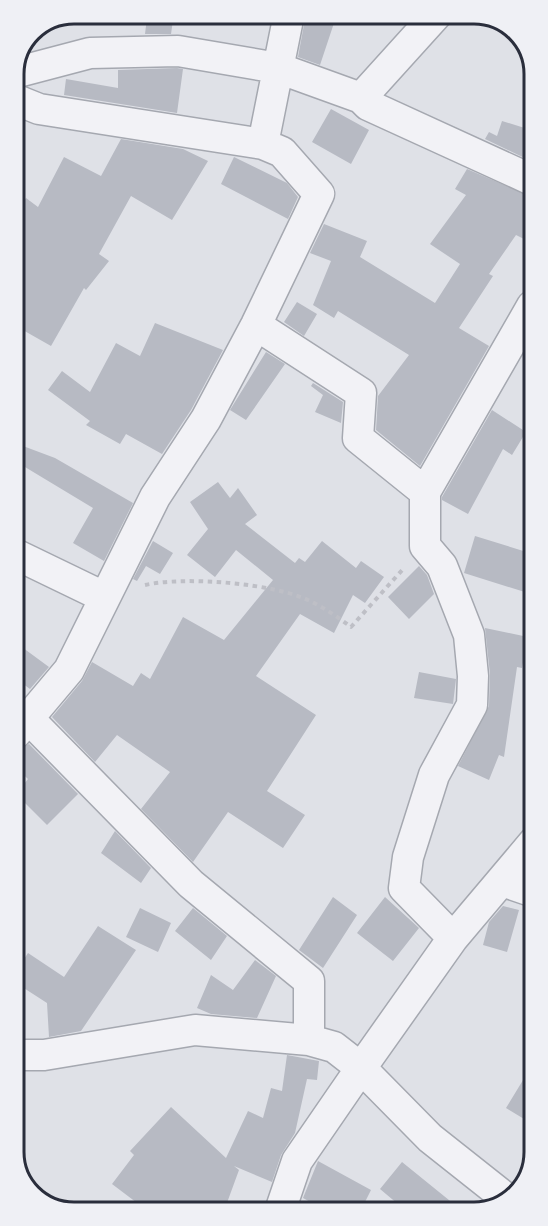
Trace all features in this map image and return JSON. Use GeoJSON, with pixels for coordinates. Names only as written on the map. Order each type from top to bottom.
{"type":"FeatureCollection","features":[{"type":"Feature","properties":{"kind":"street"},"geometry":{"type":"LineString","coordinates":[[263,144],[287,24]]}},
{"type":"Feature","properties":{"kind":"street"},"geometry":{"type":"LineString","coordinates":[[361,98],[428,24]]}},
{"type":"Feature","properties":{"kind":"street"},"geometry":{"type":"LineString","coordinates":[[24,70],[90,53],[178,51],[278,68],[361,98],[378,110],[524,176]]}},
{"type":"Feature","properties":{"kind":"street"},"geometry":{"type":"LineString","coordinates":[[24,103],[39,109],[263,144],[282,152],[319,194],[256,325],[206,419],[155,497],[69,670],[24,724]]}},
{"type":"Feature","properties":{"kind":"street"},"geometry":{"type":"LineString","coordinates":[[453,938],[404,888],[408,857],[434,775],[472,705],[473,676],[469,635],[442,566],[425,546],[425,492],[524,320]]}},
{"type":"Feature","properties":{"kind":"street"},"geometry":{"type":"LineString","coordinates":[[256,325],[361,393],[358,438],[425,492]]}},
{"type":"Feature","properties":{"kind":"street"},"geometry":{"type":"LineString","coordinates":[[24,557],[110,586]]}},
{"type":"Feature","properties":{"kind":"street"},"geometry":{"type":"LineString","coordinates":[[24,728],[191,884],[309,981],[309,1040]]}},
{"type":"Feature","properties":{"kind":"street"},"geometry":{"type":"LineString","coordinates":[[283,1202],[297,1161],[360,1068],[453,938],[524,855]]}},
{"type":"Feature","properties":{"kind":"street"},"geometry":{"type":"LineString","coordinates":[[502,881],[524,889]]}},
{"type":"Feature","properties":{"kind":"street"},"geometry":{"type":"LineString","coordinates":[[24,1055],[44,1055],[195,1030],[309,1040],[334,1047],[360,1068],[430,1138],[501,1194]]}},
{"type":"Feature","properties":{"kind":"path"},"geometry":{"type":"LineString","coordinates":[[110,586],[137,587],[167,580],[255,586],[311,601],[351,627],[425,546]]}},
{"type":"Feature","properties":{"kind":"building"},"geometry":{"type":"Polygon","coordinates":[[[146,24],[172,24],[171,34],[145,34],[146,24]]]}},
{"type":"Feature","properties":{"kind":"building"},"geometry":{"type":"Polygon","coordinates":[[[304,24],[334,24],[320,65],[298,57],[304,24]]]}},
{"type":"Feature","properties":{"kind":"building"},"geometry":{"type":"Polygon","coordinates":[[[183,69],[177,113],[64,95],[66,79],[118,88],[118,70],[183,69]]]}},
{"type":"Feature","properties":{"kind":"building"},"geometry":{"type":"Polygon","coordinates":[[[331,109],[369,130],[351,164],[312,142],[331,109]]]}},
{"type":"Feature","properties":{"kind":"building"},"geometry":{"type":"Polygon","coordinates":[[[502,121],[524,128],[524,158],[485,139],[489,132],[497,136],[502,121]]]}},
{"type":"Feature","properties":{"kind":"building"},"geometry":{"type":"Polygon","coordinates":[[[121,139],[183,149],[208,161],[172,220],[131,196],[99,254],[109,261],[86,290],[84,288],[51,346],[24,331],[24,201],[26,198],[38,207],[64,157],[101,176],[121,139]]]}},
{"type":"Feature","properties":{"kind":"building"},"geometry":{"type":"Polygon","coordinates":[[[234,157],[287,183],[298,197],[288,219],[221,184],[234,157]]]}},
{"type":"Feature","properties":{"kind":"building"},"geometry":{"type":"Polygon","coordinates":[[[467,169],[524,194],[524,239],[516,235],[489,274],[493,276],[459,328],[489,346],[420,466],[376,430],[378,396],[409,355],[338,311],[334,318],[313,305],[331,261],[310,253],[324,224],[367,241],[360,257],[435,303],[460,264],[430,244],[466,195],[455,189],[467,169]]]}},
{"type":"Feature","properties":{"kind":"building"},"geometry":{"type":"Polygon","coordinates":[[[297,302],[317,314],[304,336],[284,322],[297,302]]]}},
{"type":"Feature","properties":{"kind":"building"},"geometry":{"type":"Polygon","coordinates":[[[155,323],[223,350],[191,410],[162,454],[126,434],[120,444],[86,425],[90,421],[48,390],[62,371],[90,392],[116,343],[140,356],[155,323]]]}},
{"type":"Feature","properties":{"kind":"building"},"geometry":{"type":"Polygon","coordinates":[[[266,352],[285,364],[246,420],[230,410],[266,352]]]}},
{"type":"Feature","properties":{"kind":"building"},"geometry":{"type":"Polygon","coordinates":[[[313,383],[343,402],[341,423],[315,412],[323,395],[311,386],[313,383]]]}},
{"type":"Feature","properties":{"kind":"building"},"geometry":{"type":"Polygon","coordinates":[[[492,410],[524,431],[524,435],[512,455],[503,449],[468,514],[442,500],[492,410]]]}},
{"type":"Feature","properties":{"kind":"building"},"geometry":{"type":"Polygon","coordinates":[[[24,446],[55,458],[133,503],[104,561],[73,543],[93,508],[24,466],[24,446]]]}},
{"type":"Feature","properties":{"kind":"building"},"geometry":{"type":"Polygon","coordinates":[[[218,482],[230,498],[238,488],[257,515],[245,524],[295,563],[299,558],[305,562],[322,541],[356,568],[361,561],[384,577],[365,603],[353,595],[334,633],[300,614],[256,676],[316,715],[267,791],[305,815],[283,848],[228,812],[193,862],[141,809],[170,772],[117,735],[95,762],[52,717],[82,681],[92,662],[133,686],[141,673],[150,679],[183,617],[224,640],[273,580],[236,550],[215,577],[187,555],[208,529],[190,502],[218,482]]]}},
{"type":"Feature","properties":{"kind":"building"},"geometry":{"type":"Polygon","coordinates":[[[475,536],[524,551],[524,592],[464,573],[475,536]]]}},
{"type":"Feature","properties":{"kind":"building"},"geometry":{"type":"Polygon","coordinates":[[[153,541],[173,553],[160,574],[146,566],[137,581],[133,579],[153,541]]]}},
{"type":"Feature","properties":{"kind":"building"},"geometry":{"type":"Polygon","coordinates":[[[419,566],[427,575],[434,594],[409,619],[388,597],[419,566]]]}},
{"type":"Feature","properties":{"kind":"building"},"geometry":{"type":"Polygon","coordinates":[[[485,628],[524,636],[524,658],[522,668],[517,667],[504,757],[499,755],[489,780],[458,766],[489,706],[490,674],[485,628]]]}},
{"type":"Feature","properties":{"kind":"building"},"geometry":{"type":"Polygon","coordinates":[[[24,649],[49,667],[30,689],[24,685],[24,649]]]}},
{"type":"Feature","properties":{"kind":"building"},"geometry":{"type":"Polygon","coordinates":[[[419,672],[456,679],[453,704],[414,698],[419,672]]]}},
{"type":"Feature","properties":{"kind":"building"},"geometry":{"type":"Polygon","coordinates":[[[29,744],[78,794],[47,825],[24,802],[24,784],[28,779],[24,775],[24,746],[29,744]]]}},
{"type":"Feature","properties":{"kind":"building"},"geometry":{"type":"Polygon","coordinates":[[[115,831],[151,868],[141,883],[101,853],[115,831]]]}},
{"type":"Feature","properties":{"kind":"building"},"geometry":{"type":"Polygon","coordinates":[[[333,897],[357,915],[323,968],[299,950],[333,897]]]}},
{"type":"Feature","properties":{"kind":"building"},"geometry":{"type":"Polygon","coordinates":[[[385,897],[419,928],[393,961],[357,933],[385,897]]]}},
{"type":"Feature","properties":{"kind":"building"},"geometry":{"type":"Polygon","coordinates":[[[503,906],[519,910],[507,952],[483,945],[489,922],[503,906]]]}},
{"type":"Feature","properties":{"kind":"building"},"geometry":{"type":"Polygon","coordinates":[[[140,908],[171,923],[158,952],[126,937],[140,908]]]}},
{"type":"Feature","properties":{"kind":"building"},"geometry":{"type":"Polygon","coordinates":[[[193,908],[227,936],[211,960],[175,931],[193,908]]]}},
{"type":"Feature","properties":{"kind":"building"},"geometry":{"type":"Polygon","coordinates":[[[98,926],[136,950],[81,1031],[49,1037],[47,1003],[24,988],[24,959],[28,953],[64,977],[98,926]]]}},
{"type":"Feature","properties":{"kind":"building"},"geometry":{"type":"Polygon","coordinates":[[[255,960],[276,976],[257,1018],[211,1014],[197,1008],[211,975],[233,990],[255,960]]]}},
{"type":"Feature","properties":{"kind":"building"},"geometry":{"type":"Polygon","coordinates":[[[287,1055],[319,1061],[317,1080],[307,1079],[295,1133],[281,1155],[272,1182],[234,1166],[239,1170],[227,1202],[136,1202],[112,1184],[134,1155],[130,1151],[171,1107],[226,1158],[248,1111],[263,1118],[271,1088],[282,1091],[287,1055]]]}},
{"type":"Feature","properties":{"kind":"building"},"geometry":{"type":"Polygon","coordinates":[[[524,1078],[524,1119],[506,1108],[524,1078]]]}},
{"type":"Feature","properties":{"kind":"building"},"geometry":{"type":"Polygon","coordinates":[[[318,1161],[371,1190],[365,1202],[310,1202],[303,1198],[318,1161]]]}},
{"type":"Feature","properties":{"kind":"building"},"geometry":{"type":"Polygon","coordinates":[[[402,1162],[451,1202],[395,1202],[380,1189],[402,1162]]]}}]}
